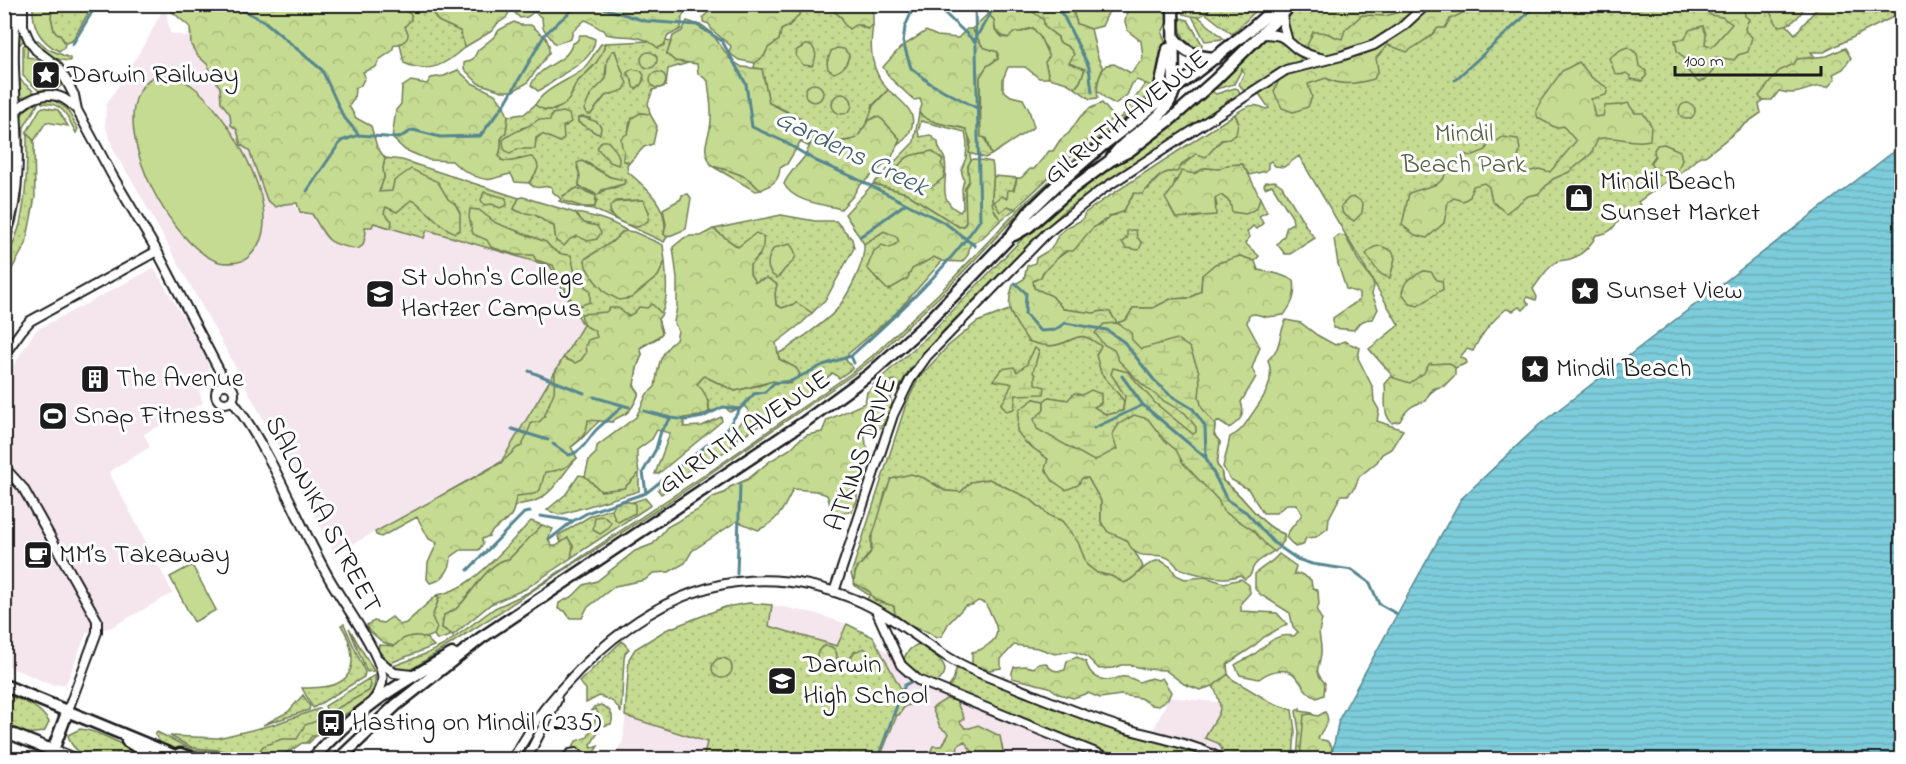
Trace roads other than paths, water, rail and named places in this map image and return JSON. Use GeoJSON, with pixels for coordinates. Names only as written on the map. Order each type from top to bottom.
{"type":"FeatureCollection","features":[{"type":"Feature","properties":{"kind":"highway"},"geometry":{"type":"LineString","coordinates":[[4,232],[11,206],[14,180],[13,114],[7,55],[15,4]]}},
{"type":"Feature","properties":{"kind":"street"},"geometry":{"type":"LineString","coordinates":[[23,4],[23,26],[29,40],[36,50],[59,69],[74,95],[77,110],[157,251],[220,372],[223,384]]}},
{"type":"Feature","properties":{"kind":"street"},"geometry":{"type":"LineString","coordinates":[[1111,160],[1118,149],[1164,112],[1174,92],[1173,4]]}},
{"type":"Feature","properties":{"kind":"street","name":"ATKINS DRIVE"},"geometry":{"type":"LineString","coordinates":[[834,592],[893,415],[910,380],[927,356],[1047,233],[1085,201],[1261,85],[1292,67],[1374,45],[1402,27],[1427,4]]}},
{"type":"Feature","properties":{"kind":"street"},"geometry":{"type":"LineString","coordinates":[[1285,7],[1283,23],[1287,38],[1297,49],[1324,60]]}},
{"type":"Feature","properties":{"kind":"street","name":"GILRUTH AVENUE"},"geometry":{"type":"LineString","coordinates":[[1011,236],[1028,227],[1070,190],[1111,160],[1129,151],[1171,119],[1262,34],[1285,7]]}},
{"type":"Feature","properties":{"kind":"street","name":"GILRUTH AVENUE"},"geometry":{"type":"LineString","coordinates":[[338,759],[404,699],[481,638],[851,389],[913,338],[1011,236],[1028,213],[1058,184],[1150,109],[1285,7]]}},
{"type":"Feature","properties":{"kind":"street"},"geometry":{"type":"LineString","coordinates":[[1150,109],[1160,88],[1173,21]]}},
{"type":"Feature","properties":{"kind":"street"},"geometry":{"type":"LineString","coordinates":[[1262,34],[1275,34],[1287,38]]}},
{"type":"Feature","properties":{"kind":"street"},"geometry":{"type":"LineString","coordinates":[[1174,38],[1185,50],[1200,57],[1216,58]]}},
{"type":"Feature","properties":{"kind":"street"},"geometry":{"type":"LineString","coordinates":[[1292,67],[1297,49]]}},
{"type":"Feature","properties":{"kind":"street"},"geometry":{"type":"LineString","coordinates":[[13,114],[24,102],[46,94],[62,98],[77,110]]}},
{"type":"Feature","properties":{"kind":"street"},"geometry":{"type":"LineString","coordinates":[[4,355],[30,321],[157,251]]}},
{"type":"Feature","properties":{"kind":"street"},"geometry":{"type":"LineString","coordinates":[[223,384],[234,389],[235,395],[232,400],[227,403],[221,402],[215,393],[218,387],[223,384]]}},
{"type":"Feature","properties":{"kind":"street","name":"SALONIKA STREET"},"geometry":{"type":"LineString","coordinates":[[232,400],[254,430],[329,578],[372,651],[380,669],[382,681],[378,694],[367,706]]}},
{"type":"Feature","properties":{"kind":"street"},"geometry":{"type":"LineString","coordinates":[[4,467],[22,488],[97,621],[97,632],[53,750]]}},
{"type":"Feature","properties":{"kind":"street"},"geometry":{"type":"LineString","coordinates":[[511,759],[542,713],[567,683],[636,621],[695,590],[753,579],[804,584],[855,599],[892,618],[948,658],[977,673],[1121,727],[1204,751],[1222,759]]}},
{"type":"Feature","properties":{"kind":"street"},"geometry":{"type":"LineString","coordinates":[[876,610],[901,665],[918,680],[1113,759]]}},
{"type":"Feature","properties":{"kind":"street","name":"GILRUTH AVENUE"},"geometry":{"type":"LineString","coordinates":[[312,759],[340,730],[394,686],[481,638]]}},
{"type":"Feature","properties":{"kind":"street","name":"SALONIKA STREET"},"geometry":{"type":"LineString","coordinates":[[372,651],[385,667],[394,673],[406,676],[415,674]]}},
{"type":"Feature","properties":{"kind":"street"},"geometry":{"type":"LineString","coordinates":[[526,759],[567,683]]}},
{"type":"Feature","properties":{"kind":"street"},"geometry":{"type":"LineString","coordinates":[[4,685],[185,759]]}},
{"type":"Feature","properties":{"kind":"street"},"geometry":{"type":"LineString","coordinates":[[520,759],[555,697]]}},
{"type":"Feature","properties":{"kind":"street"},"geometry":{"type":"LineString","coordinates":[[83,716],[136,746],[148,759]]}},
{"type":"Feature","properties":{"kind":"street"},"geometry":{"type":"LineString","coordinates":[[4,731],[76,759]]}},
{"type":"Feature","properties":{"kind":"street"},"geometry":{"type":"LineString","coordinates":[[344,759],[367,731]]}},
{"type":"Feature","properties":{"kind":"street"},"geometry":{"type":"LineString","coordinates":[[165,752],[199,759]]}},
{"type":"Feature","properties":{"kind":"street"},"geometry":{"type":"LineString","coordinates":[[565,759],[570,754],[576,753],[587,759]]}},
{"type":"Feature","properties":{"kind":"water"},"geometry":{"type":"Polygon","coordinates":[[[1901,146],[1901,759],[1331,759],[1339,719],[1461,499],[1540,424],[1901,146]]]}},
{"type":"Feature","properties":{"kind":"waterway"},"geometry":{"type":"LineString","coordinates":[[72,45],[97,4]]}},
{"type":"Feature","properties":{"kind":"waterway"},"geometry":{"type":"LineString","coordinates":[[230,4],[264,21],[322,70],[343,116],[359,135],[398,138],[413,130],[440,137],[480,136],[506,102],[545,34],[579,4]]}},
{"type":"Feature","properties":{"kind":"waterway","name":"Gardens Creek"},"geometry":{"type":"LineString","coordinates":[[591,4],[645,21],[697,25],[722,41],[746,84],[752,127],[783,141],[816,161],[945,223],[975,246]]}},
{"type":"Feature","properties":{"kind":"waterway"},"geometry":{"type":"LineString","coordinates":[[915,4],[905,27],[903,42],[911,68],[931,84],[977,108]]}},
{"type":"Feature","properties":{"kind":"waterway"},"geometry":{"type":"LineString","coordinates":[[936,5],[974,41],[996,4]]}},
{"type":"Feature","properties":{"kind":"waterway"},"geometry":{"type":"LineString","coordinates":[[1050,4],[1063,15],[1089,67],[1092,92]]}},
{"type":"Feature","properties":{"kind":"waterway"},"geometry":{"type":"LineString","coordinates":[[1455,80],[1538,4]]}},
{"type":"Feature","properties":{"kind":"waterway"},"geometry":{"type":"LineString","coordinates":[[854,363],[851,356],[935,275],[980,220],[975,7]]}},
{"type":"Feature","properties":{"kind":"waterway"},"geometry":{"type":"LineString","coordinates":[[307,191],[341,141],[359,135]]}},
{"type":"Feature","properties":{"kind":"waterway"},"geometry":{"type":"LineString","coordinates":[[861,236],[905,204]]}},
{"type":"Feature","properties":{"kind":"waterway","name":"Gardens Creek"},"geometry":{"type":"LineString","coordinates":[[1015,283],[1026,293],[1025,314],[1040,331],[1055,330],[1065,323],[1107,330],[1124,342],[1154,380],[1170,395],[1193,409],[1205,426],[1206,458],[1227,500],[1246,512],[1274,543],[1297,559],[1312,564],[1352,570],[1370,583],[1379,604],[1397,614]]}},
{"type":"Feature","properties":{"kind":"waterway"},"geometry":{"type":"LineString","coordinates":[[550,539],[589,512],[646,493],[726,430],[740,409],[754,394],[765,392],[774,383],[791,381],[823,365],[851,356]]}},
{"type":"Feature","properties":{"kind":"waterway"},"geometry":{"type":"LineString","coordinates":[[529,371],[584,393]]}},
{"type":"Feature","properties":{"kind":"waterway"},"geometry":{"type":"LineString","coordinates":[[1122,376],[1143,405],[1206,458]]}},
{"type":"Feature","properties":{"kind":"waterway"},"geometry":{"type":"LineString","coordinates":[[594,397],[629,407]]}},
{"type":"Feature","properties":{"kind":"waterway"},"geometry":{"type":"LineString","coordinates":[[553,444],[569,455],[574,453],[582,448],[597,429],[623,405]]}},
{"type":"Feature","properties":{"kind":"waterway"},"geometry":{"type":"LineString","coordinates":[[1094,428],[1143,405]]}},
{"type":"Feature","properties":{"kind":"waterway"},"geometry":{"type":"LineString","coordinates":[[646,493],[643,472],[656,449],[661,431],[671,418],[687,420],[703,417],[723,407],[740,409]]}},
{"type":"Feature","properties":{"kind":"waterway"},"geometry":{"type":"LineString","coordinates":[[644,411],[671,418]]}},
{"type":"Feature","properties":{"kind":"waterway"},"geometry":{"type":"LineString","coordinates":[[512,429],[548,440]]}},
{"type":"Feature","properties":{"kind":"waterway"},"geometry":{"type":"LineString","coordinates":[[726,430],[736,445]]}},
{"type":"Feature","properties":{"kind":"waterway"},"geometry":{"type":"LineString","coordinates":[[737,574],[740,485]]}},
{"type":"Feature","properties":{"kind":"waterway"},"geometry":{"type":"LineString","coordinates":[[468,570],[524,513],[530,512]]}},
{"type":"Feature","properties":{"kind":"waterway"},"geometry":{"type":"LineString","coordinates":[[540,516],[573,521]]}},
{"type":"Feature","properties":{"kind":"waterway"},"geometry":{"type":"LineString","coordinates":[[877,760],[905,685],[911,682]]}},
{"type":"Feature","properties":{"kind":"place","name":"Darwin Railway"},"geometry":{"type":"Point","coordinates":[46,75]}},
{"type":"Feature","properties":{"kind":"place","name":"Mindil Beach Sunset Market"},"geometry":{"type":"Point","coordinates":[1579,198]}},
{"type":"Feature","properties":{"kind":"place","name":"Sunset View"},"geometry":{"type":"Point","coordinates":[1585,291]}},
{"type":"Feature","properties":{"kind":"place","name":"St John's College Hartzer Campus"},"geometry":{"type":"Point","coordinates":[380,294]}},
{"type":"Feature","properties":{"kind":"place","name":"Mindil Beach"},"geometry":{"type":"Point","coordinates":[1535,369]}},
{"type":"Feature","properties":{"kind":"place","name":"The Avenue"},"geometry":{"type":"Point","coordinates":[95,379]}},
{"type":"Feature","properties":{"kind":"place","name":"Snap Fitness"},"geometry":{"type":"Point","coordinates":[53,416]}},
{"type":"Feature","properties":{"kind":"place","name":"MM’s Takeaway"},"geometry":{"type":"Point","coordinates":[38,555]}},
{"type":"Feature","properties":{"kind":"place","name":"Darwin High School"},"geometry":{"type":"Point","coordinates":[782,681]}},
{"type":"Feature","properties":{"kind":"place","name":"Hasting on Mindil (235)"},"geometry":{"type":"Point","coordinates":[331,723]}},
{"type":"Feature","properties":{"kind":"park label","name":"Mindil Beach Park"},"geometry":{"type":"Point","coordinates":[1464,150]}}]}
